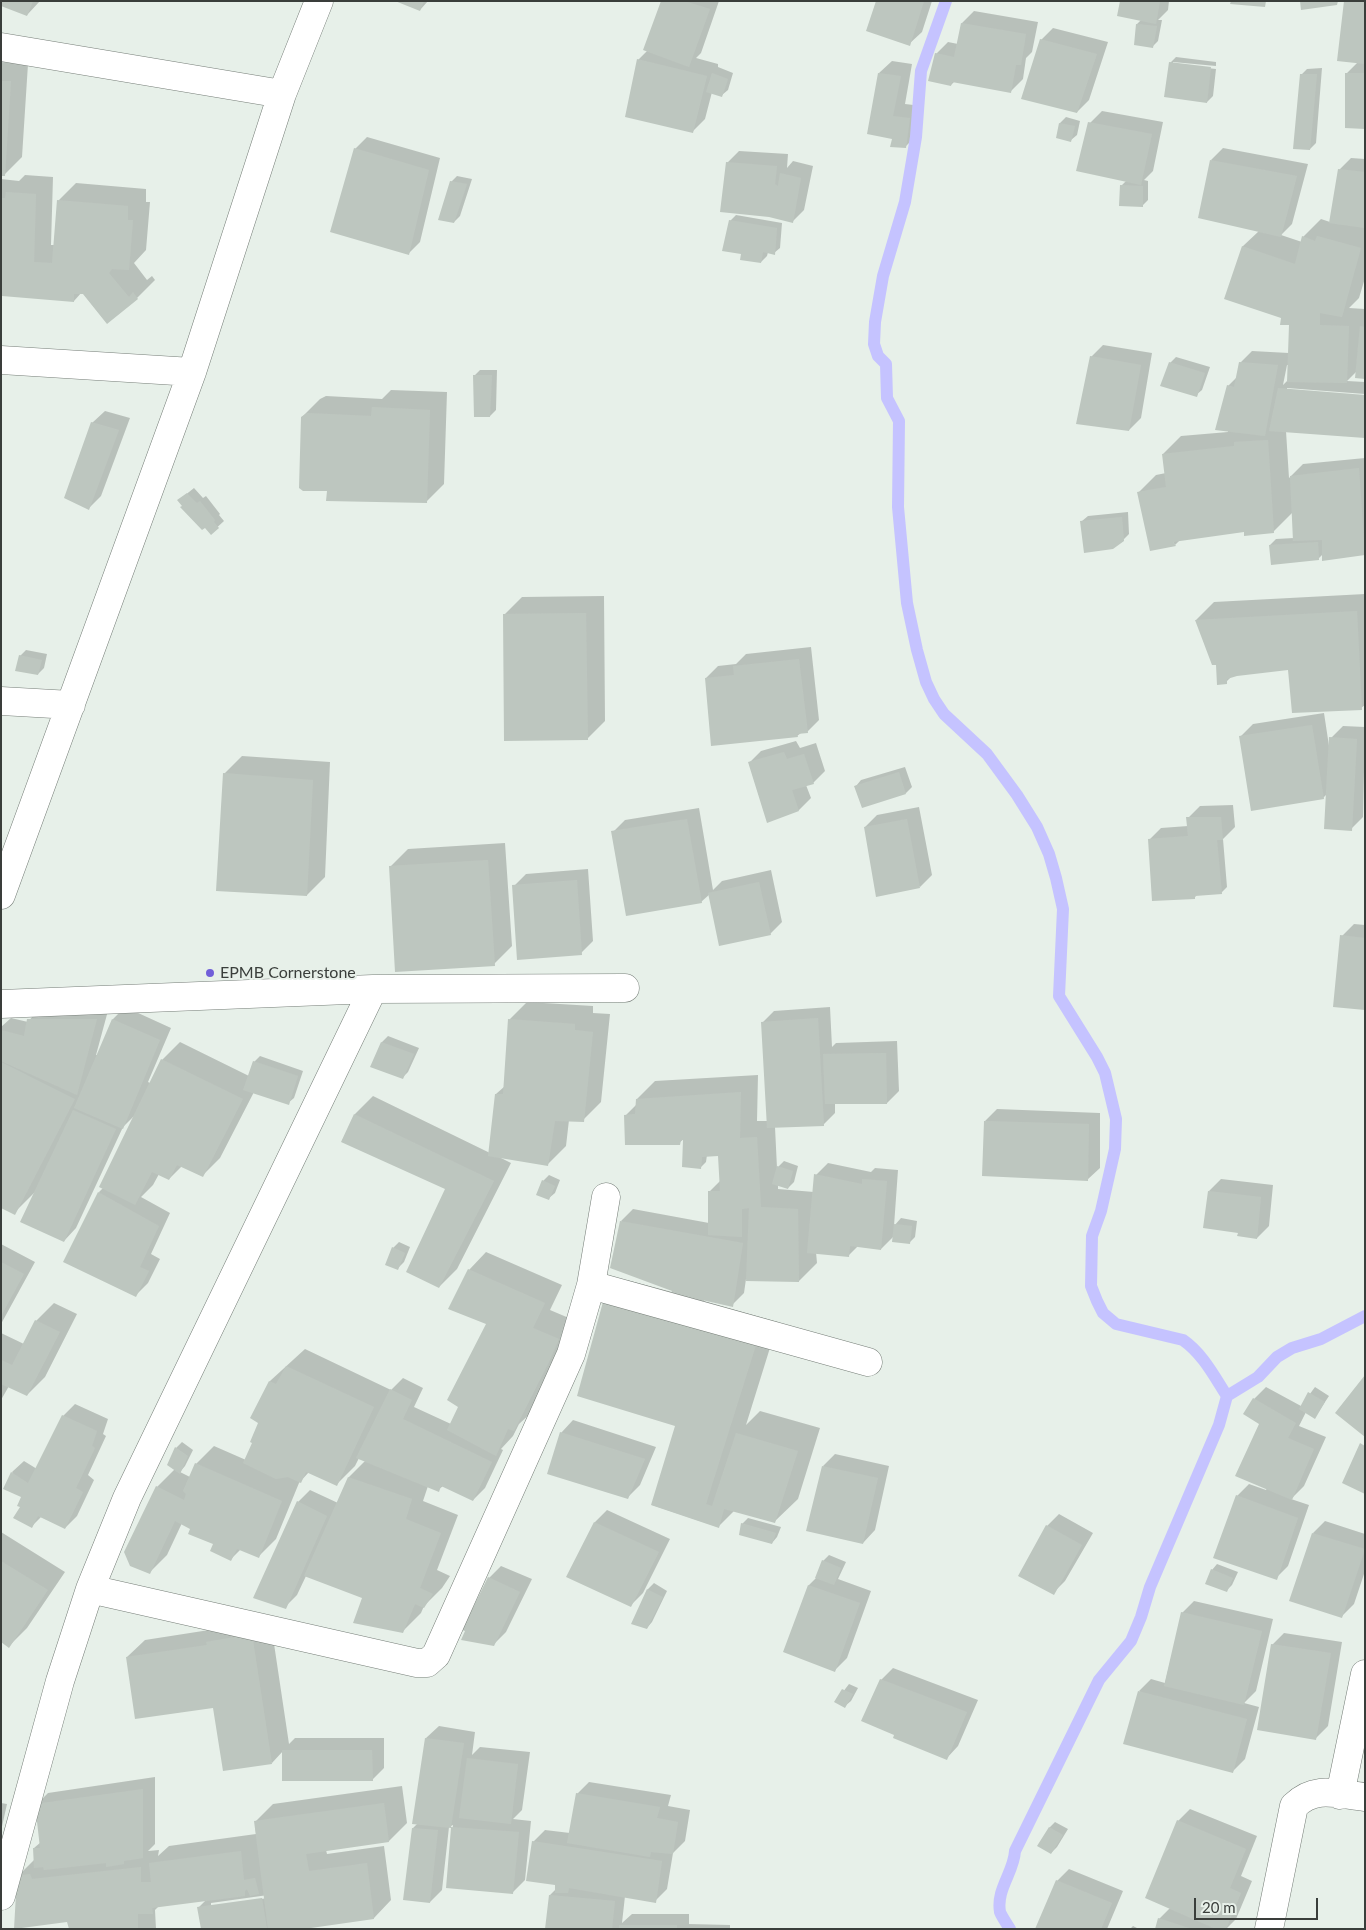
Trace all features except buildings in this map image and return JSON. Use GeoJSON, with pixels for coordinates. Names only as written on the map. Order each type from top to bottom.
{"type":"FeatureCollection","features":[{"type":"Feature","properties":{"kind":"street"},"geometry":{"type":"LineString","coordinates":[[1,895],[192,372],[282,94],[319,1]]}},
{"type":"Feature","properties":{"kind":"street"},"geometry":{"type":"LineString","coordinates":[[1,47],[282,94]]}},
{"type":"Feature","properties":{"kind":"street"},"geometry":{"type":"LineString","coordinates":[[1,360],[192,372]]}},
{"type":"Feature","properties":{"kind":"street"},"geometry":{"type":"LineString","coordinates":[[1,701],[71,705]]}},
{"type":"Feature","properties":{"kind":"street"},"geometry":{"type":"LineString","coordinates":[[1,1004],[373,989],[625,988]]}},
{"type":"Feature","properties":{"kind":"street"},"geometry":{"type":"LineString","coordinates":[[1,1896],[60,1680],[90,1589],[127,1498],[373,989]]}},
{"type":"Feature","properties":{"kind":"street"},"geometry":{"type":"LineString","coordinates":[[90,1589],[417,1663],[427,1663],[436,1655],[571,1354],[591,1285],[606,1197]]}},
{"type":"Feature","properties":{"kind":"street"},"geometry":{"type":"LineString","coordinates":[[591,1285],[868,1362]]}},
{"type":"Feature","properties":{"kind":"street"},"geometry":{"type":"LineString","coordinates":[[1269,1929],[1294,1806],[1303,1796],[1317,1792],[1353,1796],[1365,1674]]}},
{"type":"Feature","properties":{"kind":"waterway"},"geometry":{"type":"LineString","coordinates":[[946,1],[921,71],[916,137],[905,202],[883,276],[875,322],[874,344],[878,356],[886,364],[887,398],[899,421],[898,507],[907,603],[917,650],[926,682],[934,699],[944,714],[987,754],[1017,795],[1037,827],[1049,854],[1056,878],[1063,909],[1059,996],[1105,1073],[1116,1119],[1115,1149],[1101,1211],[1092,1236],[1091,1286],[1097,1301],[1103,1313],[1116,1324],[1183,1340],[1202,1359],[1227,1396],[1219,1425],[1150,1587],[1131,1641],[1099,1680],[1015,1851],[999,1904],[1000,1912],[1010,1929]]}},
{"type":"Feature","properties":{"kind":"waterway"},"geometry":{"type":"LineString","coordinates":[[1227,1396],[1258,1377],[1277,1357],[1292,1348],[1321,1339],[1365,1316]]}},
{"type":"Feature","properties":{"kind":"place","name":"EPMB Cornerstone"},"geometry":{"type":"Point","coordinates":[210,973]}}]}
